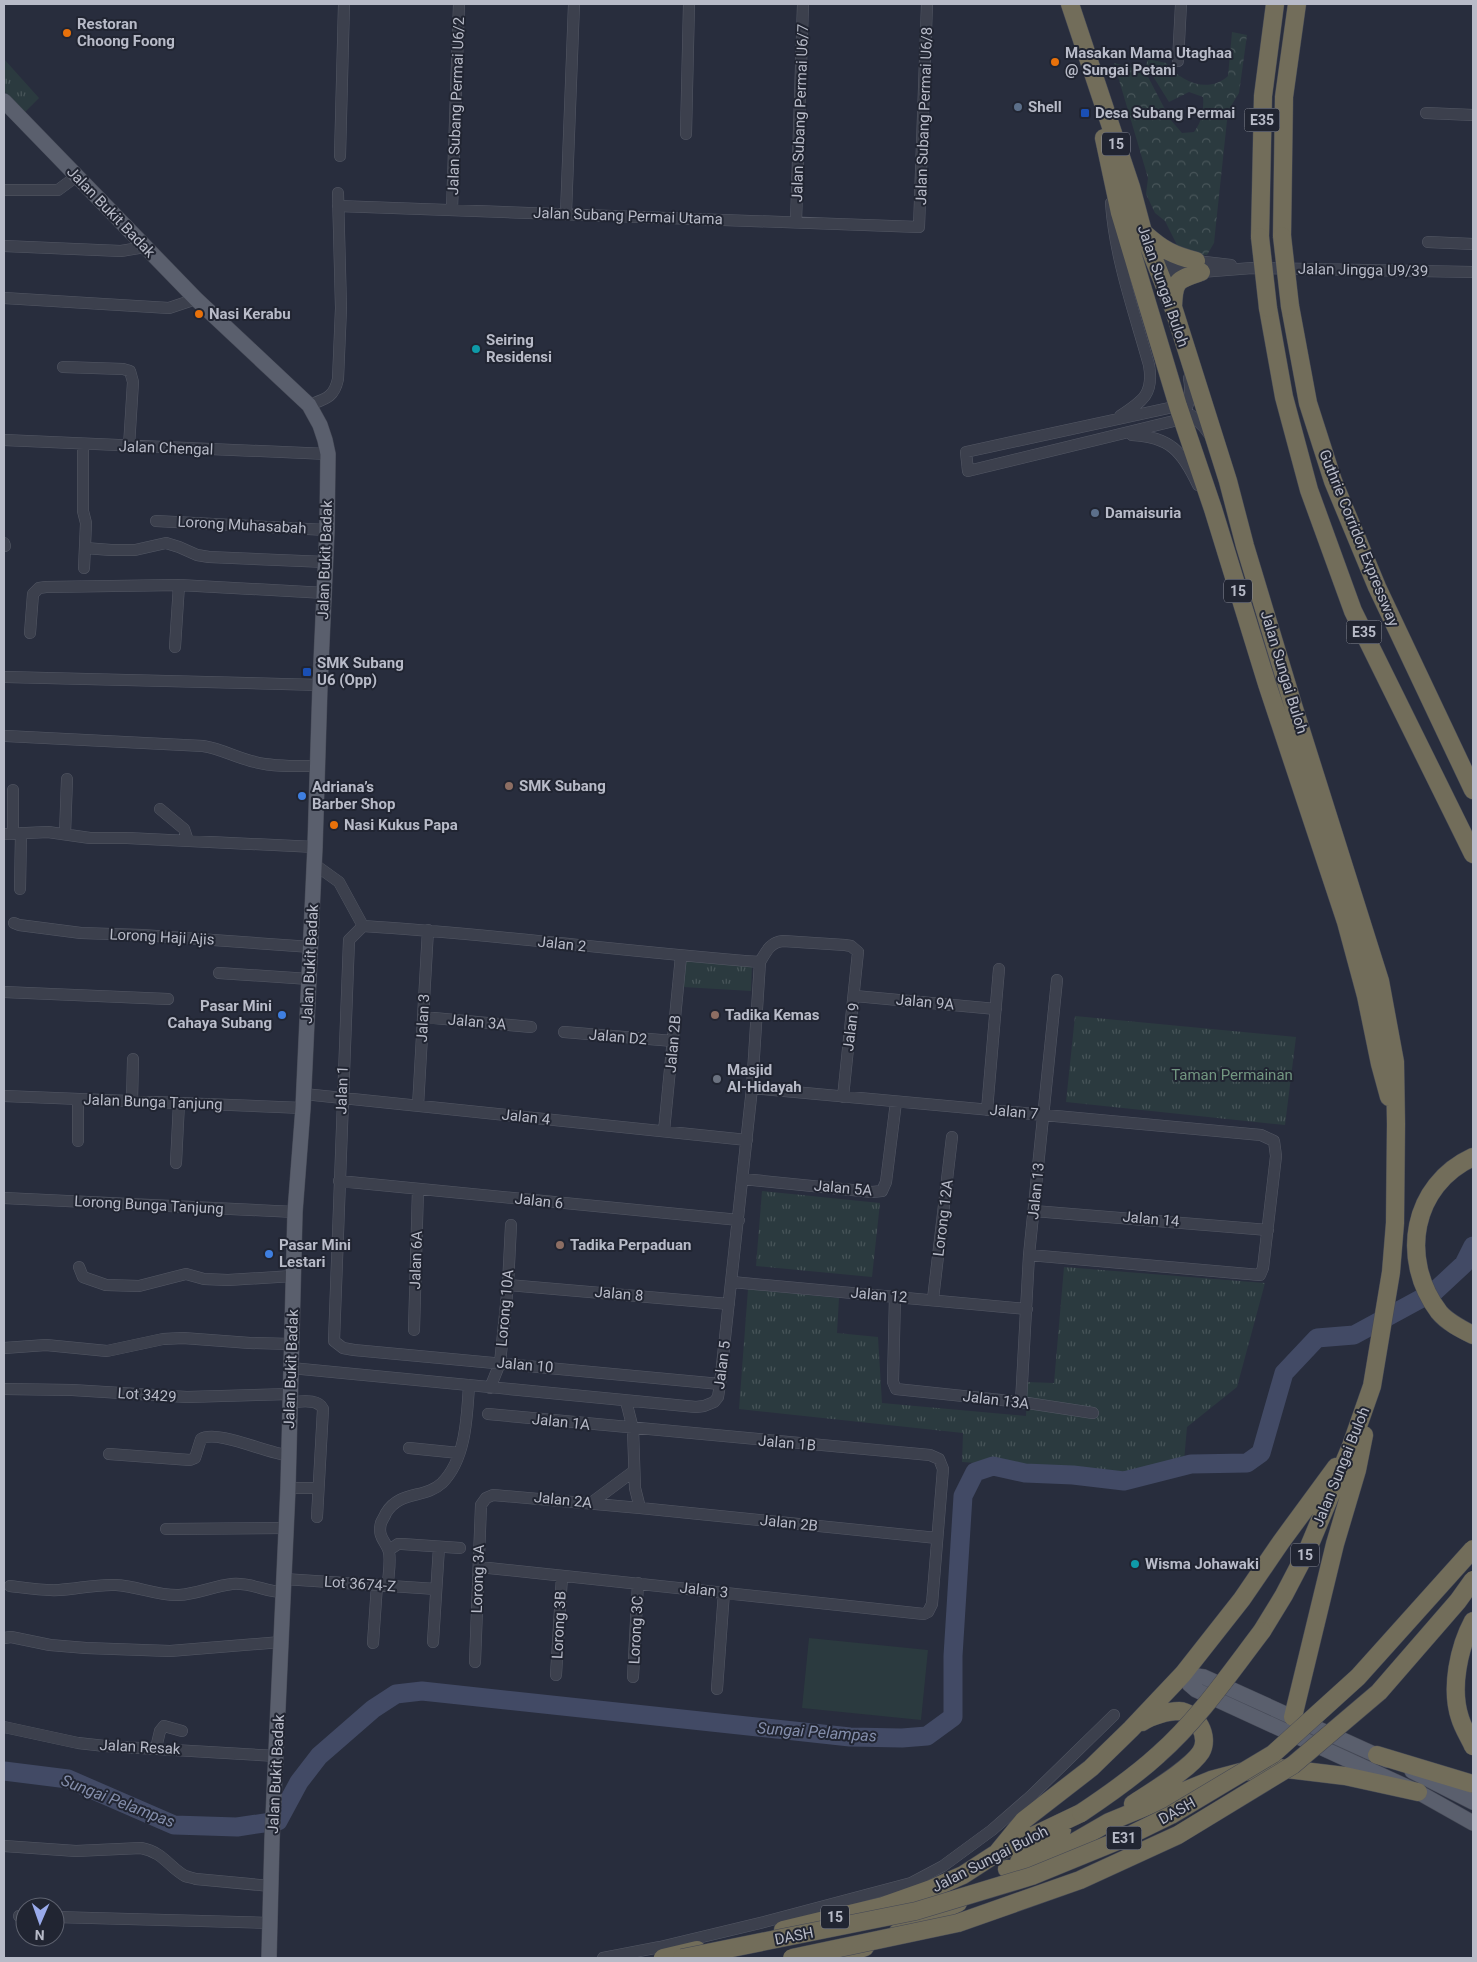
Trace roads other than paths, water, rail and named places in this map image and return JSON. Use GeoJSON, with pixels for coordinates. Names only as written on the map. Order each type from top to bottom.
{"type":"FeatureCollection","features":[{"type":"Feature","properties":{"kind":"highway","name":"Jalan Sungai Buloh"},"geometry":{"type":"LineString","coordinates":[[836,1958],[849,1955],[970,1897],[1037,1850],[1081,1813],[1134,1776],[1160,1754],[1220,1687],[1262,1631],[1284,1595],[1308,1549],[1351,1446],[1372,1386],[1391,1272],[1395,1222],[1395,1062],[1380,981],[1288,686],[1217,446],[1173,307],[1143,232],[1131,187],[1071,4]]}},
{"type":"Feature","properties":{"kind":"highway","name":"Guthrie Corridor Expressway"},"geometry":{"type":"LineString","coordinates":[[1275,4],[1263,96],[1260,237],[1268,308],[1284,397],[1309,490],[1353,611],[1473,854]]}},
{"type":"Feature","properties":{"kind":"highway","name":"Guthrie Corridor Expressway"},"geometry":{"type":"LineString","coordinates":[[1297,4],[1284,97],[1282,236],[1290,306],[1308,403],[1333,481],[1377,587],[1473,790]]}},
{"type":"Feature","properties":{"kind":"highway","name":"Jalan Sungai Buloh"},"geometry":{"type":"LineString","coordinates":[[1087,56],[1120,213],[1267,684],[1346,922],[1366,996],[1380,1064],[1396,1124]]}},
{"type":"Feature","properties":{"kind":"highway"},"geometry":{"type":"LineString","coordinates":[[1120,213],[1140,253],[1155,266],[1147,275],[1143,290]]}},
{"type":"Feature","properties":{"kind":"highway"},"geometry":{"type":"LineString","coordinates":[[1143,232],[1162,249],[1199,266]]}},
{"type":"Feature","properties":{"kind":"highway"},"geometry":{"type":"LineString","coordinates":[[1173,307],[1174,288],[1180,279],[1199,266]]}},
{"type":"Feature","properties":{"kind":"highway"},"geometry":{"type":"LineString","coordinates":[[1473,1157],[1461,1162],[1430,1194],[1420,1218],[1415,1243],[1417,1268],[1426,1291],[1440,1313],[1459,1328],[1473,1335]]}},
{"type":"Feature","properties":{"kind":"highway"},"geometry":{"type":"LineString","coordinates":[[1293,1717],[1334,1544],[1357,1470],[1365,1432],[1363,1412]]}},
{"type":"Feature","properties":{"kind":"highway"},"geometry":{"type":"LineString","coordinates":[[997,1854],[1024,1820],[1091,1768],[1184,1674],[1242,1600],[1281,1542],[1351,1446]]}},
{"type":"Feature","properties":{"kind":"highway","name":"DASH"},"geometry":{"type":"LineString","coordinates":[[682,1958],[916,1911],[1032,1876],[1120,1840],[1171,1815],[1273,1754],[1358,1677],[1473,1549]]}},
{"type":"Feature","properties":{"kind":"highway","name":"DASH"},"geometry":{"type":"LineString","coordinates":[[792,1958],[958,1923],[1080,1880],[1178,1836],[1293,1765],[1379,1692],[1458,1601],[1473,1580]]}},
{"type":"Feature","properties":{"kind":"highway"},"geometry":{"type":"LineString","coordinates":[[1473,1620],[1458,1660],[1456,1687],[1460,1717],[1473,1746]]}},
{"type":"Feature","properties":{"kind":"highway"},"geometry":{"type":"LineString","coordinates":[[1008,1869],[1027,1867],[1045,1859],[1109,1822],[1192,1762],[1200,1753],[1205,1742],[1201,1727],[1188,1715],[1180,1711],[1146,1719],[1131,1729]]}},
{"type":"Feature","properties":{"kind":"highway"},"geometry":{"type":"LineString","coordinates":[[1377,1755],[1473,1784]]}},
{"type":"Feature","properties":{"kind":"highway"},"geometry":{"type":"LineString","coordinates":[[1109,1822],[1211,1780],[1241,1772],[1278,1768],[1345,1776],[1418,1792]]}},
{"type":"Feature","properties":{"kind":"highway","name":"Jalan Sungai Buloh"},"geometry":{"type":"LineString","coordinates":[[664,1958],[883,1906],[931,1890],[963,1875],[997,1854],[1081,1813]]}},
{"type":"Feature","properties":{"kind":"main road","name":"Jalan Bukit Badak"},"geometry":{"type":"LineString","coordinates":[[4,101],[196,299],[309,405],[320,425],[328,454],[325,593],[311,947],[304,1101],[295,1212],[288,1488],[272,1840],[269,1958]]}},
{"type":"Feature","properties":{"kind":"main road"},"geometry":{"type":"LineString","coordinates":[[1184,1674],[1204,1677],[1377,1755],[1473,1802]]}},
{"type":"Feature","properties":{"kind":"main road"},"geometry":{"type":"LineString","coordinates":[[1184,1674],[1189,1684],[1196,1690],[1418,1792],[1473,1822]]}},
{"type":"Feature","properties":{"kind":"street"},"geometry":{"type":"LineString","coordinates":[[340,156],[344,4]]}},
{"type":"Feature","properties":{"kind":"street","name":"Jalan Subang Permai U6/2"},"geometry":{"type":"LineString","coordinates":[[452,209],[459,4]]}},
{"type":"Feature","properties":{"kind":"street"},"geometry":{"type":"LineString","coordinates":[[566,213],[574,4]]}},
{"type":"Feature","properties":{"kind":"street"},"geometry":{"type":"LineString","coordinates":[[686,134],[689,4]]}},
{"type":"Feature","properties":{"kind":"street","name":"Jalan Subang Permai U6/7"},"geometry":{"type":"LineString","coordinates":[[796,222],[803,4]]}},
{"type":"Feature","properties":{"kind":"street","name":"Jalan Subang Permai U6/8"},"geometry":{"type":"LineString","coordinates":[[918,227],[927,4]]}},
{"type":"Feature","properties":{"kind":"street"},"geometry":{"type":"LineString","coordinates":[[1178,61],[1181,4]]}},
{"type":"Feature","properties":{"kind":"street"},"geometry":{"type":"LineString","coordinates":[[1426,113],[1473,115]]}},
{"type":"Feature","properties":{"kind":"street"},"geometry":{"type":"LineString","coordinates":[[1107,150],[1113,231],[1152,380],[1140,403],[1115,420]]}},
{"type":"Feature","properties":{"kind":"street"},"geometry":{"type":"LineString","coordinates":[[4,190],[58,190],[76,176]]}},
{"type":"Feature","properties":{"kind":"street"},"geometry":{"type":"LineString","coordinates":[[309,405],[331,396],[338,379],[341,308],[338,193]]}},
{"type":"Feature","properties":{"kind":"street","name":"Jalan Subang Permai Utama"},"geometry":{"type":"LineString","coordinates":[[338,206],[918,227]]}},
{"type":"Feature","properties":{"kind":"street"},"geometry":{"type":"LineString","coordinates":[[1428,242],[1473,244]]}},
{"type":"Feature","properties":{"kind":"street"},"geometry":{"type":"LineString","coordinates":[[4,246],[121,252],[145,247]]}},
{"type":"Feature","properties":{"kind":"street","name":"Jalan Jingga U9/39"},"geometry":{"type":"LineString","coordinates":[[1155,266],[1473,272]]}},
{"type":"Feature","properties":{"kind":"street"},"geometry":{"type":"LineString","coordinates":[[4,298],[169,308],[196,299]]}},
{"type":"Feature","properties":{"kind":"street"},"geometry":{"type":"LineString","coordinates":[[1182,412],[1191,388],[1184,344]]}},
{"type":"Feature","properties":{"kind":"street"},"geometry":{"type":"LineString","coordinates":[[63,367],[123,369],[130,371],[133,382],[129,446]]}},
{"type":"Feature","properties":{"kind":"street"},"geometry":{"type":"LineString","coordinates":[[1182,412],[1118,434],[968,471],[966,452],[1115,420],[1182,412],[1204,426],[1217,446]]}},
{"type":"Feature","properties":{"kind":"street"},"geometry":{"type":"LineString","coordinates":[[1118,434],[1150,436],[1167,443],[1181,454],[1222,538]]}},
{"type":"Feature","properties":{"kind":"street","name":"Jalan Chengal"},"geometry":{"type":"LineString","coordinates":[[4,440],[83,445],[328,454]]}},
{"type":"Feature","properties":{"kind":"street"},"geometry":{"type":"LineString","coordinates":[[83,445],[83,511],[86,523],[84,568]]}},
{"type":"Feature","properties":{"kind":"street","name":"Lorong Muhasabah"},"geometry":{"type":"LineString","coordinates":[[156,521],[327,530]]}},
{"type":"Feature","properties":{"kind":"street"},"geometry":{"type":"LineString","coordinates":[[85,548],[135,550],[166,543],[197,555],[209,557],[326,562]]}},
{"type":"Feature","properties":{"kind":"street"},"geometry":{"type":"LineString","coordinates":[[30,633],[33,594],[38,588],[179,585],[325,593]]}},
{"type":"Feature","properties":{"kind":"street"},"geometry":{"type":"LineString","coordinates":[[175,646],[179,585]]}},
{"type":"Feature","properties":{"kind":"street"},"geometry":{"type":"LineString","coordinates":[[6,677],[320,685]]}},
{"type":"Feature","properties":{"kind":"street"},"geometry":{"type":"LineString","coordinates":[[6,736],[203,746],[215,748],[255,762],[278,765],[317,766]]}},
{"type":"Feature","properties":{"kind":"street"},"geometry":{"type":"LineString","coordinates":[[65,834],[68,778]]}},
{"type":"Feature","properties":{"kind":"street"},"geometry":{"type":"LineString","coordinates":[[13,790],[13,833],[20,889]]}},
{"type":"Feature","properties":{"kind":"street"},"geometry":{"type":"LineString","coordinates":[[160,809],[184,829],[188,841]]}},
{"type":"Feature","properties":{"kind":"street"},"geometry":{"type":"LineString","coordinates":[[13,833],[315,847]]}},
{"type":"Feature","properties":{"kind":"street"},"geometry":{"type":"LineString","coordinates":[[314,864],[339,882],[363,926]]}},
{"type":"Feature","properties":{"kind":"street","name":"Lorong Haji Ajis"},"geometry":{"type":"LineString","coordinates":[[14,923],[81,933],[142,935],[311,947]]}},
{"type":"Feature","properties":{"kind":"street","name":"Jalan 2"},"geometry":{"type":"LineString","coordinates":[[363,926],[428,930],[681,956],[760,962]]}},
{"type":"Feature","properties":{"kind":"street","name":"Jalan 1"},"geometry":{"type":"LineString","coordinates":[[334,1341],[349,940],[363,926]]}},
{"type":"Feature","properties":{"kind":"street","name":"Jalan 3"},"geometry":{"type":"LineString","coordinates":[[418,1106],[428,930]]}},
{"type":"Feature","properties":{"kind":"street","name":"Jalan 9"},"geometry":{"type":"LineString","coordinates":[[760,962],[771,946],[783,941],[851,946],[858,952],[855,996],[843,1097]]}},
{"type":"Feature","properties":{"kind":"street","name":"Jalan 2B"},"geometry":{"type":"LineString","coordinates":[[664,1131],[681,956]]}},
{"type":"Feature","properties":{"kind":"street","name":"Jalan 5"},"geometry":{"type":"LineString","coordinates":[[291,1368],[626,1401],[704,1406],[714,1402],[718,1397],[720,1384],[739,1220],[752,1088],[760,962]]}},
{"type":"Feature","properties":{"kind":"street"},"geometry":{"type":"LineString","coordinates":[[987,1110],[999,969]]}},
{"type":"Feature","properties":{"kind":"street"},"geometry":{"type":"LineString","coordinates":[[218,973],[309,979]]}},
{"type":"Feature","properties":{"kind":"street","name":"Jalan 13"},"geometry":{"type":"LineString","coordinates":[[1021,1402],[1029,1255],[1057,980]]}},
{"type":"Feature","properties":{"kind":"street"},"geometry":{"type":"LineString","coordinates":[[4,992],[168,999]]}},
{"type":"Feature","properties":{"kind":"street","name":"Jalan 9A"},"geometry":{"type":"LineString","coordinates":[[855,996],[996,1009]]}},
{"type":"Feature","properties":{"kind":"street","name":"Jalan 3A"},"geometry":{"type":"LineString","coordinates":[[423,1017],[531,1027]]}},
{"type":"Feature","properties":{"kind":"street","name":"Jalan D2"},"geometry":{"type":"LineString","coordinates":[[564,1032],[673,1041]]}},
{"type":"Feature","properties":{"kind":"street"},"geometry":{"type":"LineString","coordinates":[[132,1101],[133,1059]]}},
{"type":"Feature","properties":{"kind":"street","name":"Jalan 7"},"geometry":{"type":"LineString","coordinates":[[752,1088],[1261,1135],[1274,1142],[1277,1148],[1268,1230]]}},
{"type":"Feature","properties":{"kind":"street","name":"Jalan Bunga Tanjung"},"geometry":{"type":"LineString","coordinates":[[4,1096],[179,1103],[304,1101]]}},
{"type":"Feature","properties":{"kind":"street"},"geometry":{"type":"LineString","coordinates":[[78,1098],[78,1141]]}},
{"type":"Feature","properties":{"kind":"street","name":"Jalan 4"},"geometry":{"type":"LineString","coordinates":[[304,1101],[342,1099],[747,1140]]}},
{"type":"Feature","properties":{"kind":"street","name":"Jalan 5A"},"geometry":{"type":"LineString","coordinates":[[743,1179],[872,1192],[882,1191],[886,1182],[896,1102]]}},
{"type":"Feature","properties":{"kind":"street"},"geometry":{"type":"LineString","coordinates":[[176,1163],[179,1103]]}},
{"type":"Feature","properties":{"kind":"street","name":"Lorong 12A"},"geometry":{"type":"LineString","coordinates":[[933,1300],[952,1137]]}},
{"type":"Feature","properties":{"kind":"street","name":"Jalan 6"},"geometry":{"type":"LineString","coordinates":[[339,1181],[739,1220]]}},
{"type":"Feature","properties":{"kind":"street","name":"Jalan 6A"},"geometry":{"type":"LineString","coordinates":[[414,1330],[418,1189]]}},
{"type":"Feature","properties":{"kind":"street","name":"Lorong Bunga Tanjung"},"geometry":{"type":"LineString","coordinates":[[4,1198],[295,1212]]}},
{"type":"Feature","properties":{"kind":"street","name":"Jalan 14"},"geometry":{"type":"LineString","coordinates":[[1034,1211],[1268,1230]]}},
{"type":"Feature","properties":{"kind":"street","name":"Lorong 10A"},"geometry":{"type":"LineString","coordinates":[[490,1388],[500,1363],[508,1285],[511,1225]]}},
{"type":"Feature","properties":{"kind":"street"},"geometry":{"type":"LineString","coordinates":[[1029,1255],[1256,1276],[1260,1275],[1263,1268],[1268,1230]]}},
{"type":"Feature","properties":{"kind":"street"},"geometry":{"type":"LineString","coordinates":[[78,1267],[83,1277],[101,1283],[138,1286],[186,1274],[204,1279],[228,1280],[294,1276]]}},
{"type":"Feature","properties":{"kind":"street","name":"Jalan 12"},"geometry":{"type":"LineString","coordinates":[[732,1282],[1026,1309]]}},
{"type":"Feature","properties":{"kind":"street","name":"Jalan 8"},"geometry":{"type":"LineString","coordinates":[[508,1285],[729,1304]]}},
{"type":"Feature","properties":{"kind":"street","name":"Jalan 13A"},"geometry":{"type":"LineString","coordinates":[[895,1296],[893,1386],[899,1389],[1021,1402],[1093,1413]]}},
{"type":"Feature","properties":{"kind":"street"},"geometry":{"type":"LineString","coordinates":[[4,1348],[46,1345],[107,1351],[163,1339],[183,1338],[292,1344]]}},
{"type":"Feature","properties":{"kind":"street","name":"Jalan 10"},"geometry":{"type":"LineString","coordinates":[[334,1341],[343,1348],[354,1350],[720,1384]]}},
{"type":"Feature","properties":{"kind":"street"},"geometry":{"type":"LineString","coordinates":[[389,1550],[381,1539],[381,1523],[389,1508],[403,1497],[431,1491],[441,1484],[451,1472],[459,1453],[467,1416],[469,1385]]}},
{"type":"Feature","properties":{"kind":"street","name":"Lot 3429"},"geometry":{"type":"LineString","coordinates":[[4,1388],[187,1397],[290,1398],[316,1402],[323,1409],[317,1488],[317,1517]]}},
{"type":"Feature","properties":{"kind":"street"},"geometry":{"type":"LineString","coordinates":[[626,1401],[633,1429],[635,1488],[640,1508]]}},
{"type":"Feature","properties":{"kind":"street","name":"Jalan 1A"},"geometry":{"type":"LineString","coordinates":[[488,1414],[633,1429]]}},
{"type":"Feature","properties":{"kind":"street","name":"Jalan 1B"},"geometry":{"type":"LineString","coordinates":[[633,1429],[930,1455],[940,1459],[942,1469],[937,1538]]}},
{"type":"Feature","properties":{"kind":"street"},"geometry":{"type":"LineString","coordinates":[[109,1454],[190,1460],[195,1458],[201,1439],[206,1437],[232,1440],[277,1454],[288,1455]]}},
{"type":"Feature","properties":{"kind":"street"},"geometry":{"type":"LineString","coordinates":[[409,1448],[459,1453]]}},
{"type":"Feature","properties":{"kind":"street"},"geometry":{"type":"LineString","coordinates":[[591,1503],[634,1471]]}},
{"type":"Feature","properties":{"kind":"street"},"geometry":{"type":"LineString","coordinates":[[288,1488],[317,1488]]}},
{"type":"Feature","properties":{"kind":"street","name":"Jalan 2A"},"geometry":{"type":"LineString","coordinates":[[486,1498],[503,1494],[640,1508]]}},
{"type":"Feature","properties":{"kind":"street","name":"Lorong 3A"},"geometry":{"type":"LineString","coordinates":[[475,1662],[481,1505],[486,1498]]}},
{"type":"Feature","properties":{"kind":"street","name":"Jalan 2B"},"geometry":{"type":"LineString","coordinates":[[640,1508],[937,1538]]}},
{"type":"Feature","properties":{"kind":"street"},"geometry":{"type":"LineString","coordinates":[[166,1529],[286,1528]]}},
{"type":"Feature","properties":{"kind":"street","name":"Jalan 3"},"geometry":{"type":"LineString","coordinates":[[479,1567],[920,1614],[928,1612],[932,1604],[937,1538]]}},
{"type":"Feature","properties":{"kind":"street"},"geometry":{"type":"LineString","coordinates":[[373,1643],[389,1550],[398,1544],[460,1548]]}},
{"type":"Feature","properties":{"kind":"street"},"geometry":{"type":"LineString","coordinates":[[433,1642],[439,1546]]}},
{"type":"Feature","properties":{"kind":"street","name":"Lorong 3B"},"geometry":{"type":"LineString","coordinates":[[556,1674],[562,1576]]}},
{"type":"Feature","properties":{"kind":"street","name":"Lorong 3C"},"geometry":{"type":"LineString","coordinates":[[634,1677],[638,1583]]}},
{"type":"Feature","properties":{"kind":"street","name":"Lot 3674-Z"},"geometry":{"type":"LineString","coordinates":[[10,1586],[60,1590],[80,1586],[114,1584],[180,1595],[232,1584],[248,1584],[272,1592],[284,1585],[382,1586],[436,1590]]}},
{"type":"Feature","properties":{"kind":"street"},"geometry":{"type":"LineString","coordinates":[[717,1689],[724,1592]]}},
{"type":"Feature","properties":{"kind":"street"},"geometry":{"type":"LineString","coordinates":[[4,1638],[20,1638],[50,1645],[86,1648],[170,1651],[281,1642]]}},
{"type":"Feature","properties":{"kind":"street"},"geometry":{"type":"LineString","coordinates":[[603,1958],[746,1927],[911,1883],[943,1866],[992,1830],[1031,1796],[1114,1715]]}},
{"type":"Feature","properties":{"kind":"street"},"geometry":{"type":"LineString","coordinates":[[156,1748],[160,1731],[164,1726],[182,1731]]}},
{"type":"Feature","properties":{"kind":"street","name":"Jalan Resak"},"geometry":{"type":"LineString","coordinates":[[4,1727],[78,1743],[277,1756]]}},
{"type":"Feature","properties":{"kind":"street"},"geometry":{"type":"LineString","coordinates":[[4,1846],[76,1851],[141,1848],[150,1850],[160,1856],[184,1876],[196,1879],[271,1886]]}},
{"type":"Feature","properties":{"kind":"street"},"geometry":{"type":"LineString","coordinates":[[65,1917],[270,1923]]}},
{"type":"Feature","properties":{"kind":"waterway","name":"Sungai Pelampas"},"geometry":{"type":"LineString","coordinates":[[4,1771],[68,1779],[174,1825],[237,1827],[278,1821],[299,1782],[319,1756],[373,1709],[396,1694],[422,1691],[850,1737],[902,1738],[927,1736],[953,1717],[953,1656],[963,1496],[975,1472],[993,1466],[1025,1473],[1073,1475],[1124,1481],[1191,1464],[1247,1463],[1261,1453],[1284,1373],[1317,1338],[1354,1335],[1435,1291],[1464,1264],[1473,1246]]}},
{"type":"Feature","properties":{"kind":"place","name":"Restoran Choong Foong"},"geometry":{"type":"Point","coordinates":[67,33]}},
{"type":"Feature","properties":{"kind":"place","name":"Masakan Mama Utaghaa @ Sungai Petani"},"geometry":{"type":"Point","coordinates":[1055,62]}},
{"type":"Feature","properties":{"kind":"place","name":"Shell"},"geometry":{"type":"Point","coordinates":[1018,107]}},
{"type":"Feature","properties":{"kind":"place","name":"Desa Subang Permai"},"geometry":{"type":"Point","coordinates":[1085,113]}},
{"type":"Feature","properties":{"kind":"place","name":"Nasi Kerabu"},"geometry":{"type":"Point","coordinates":[199,314]}},
{"type":"Feature","properties":{"kind":"place","name":"Seiring Residensi"},"geometry":{"type":"Point","coordinates":[476,349]}},
{"type":"Feature","properties":{"kind":"place","name":"Damaisuria"},"geometry":{"type":"Point","coordinates":[1095,513]}},
{"type":"Feature","properties":{"kind":"place","name":"SMK Subang U6 (Opp)"},"geometry":{"type":"Point","coordinates":[307,672]}},
{"type":"Feature","properties":{"kind":"place","name":"SMK Subang"},"geometry":{"type":"Point","coordinates":[509,786]}},
{"type":"Feature","properties":{"kind":"place","name":"Adriana’s Barber Shop"},"geometry":{"type":"Point","coordinates":[302,796]}},
{"type":"Feature","properties":{"kind":"place","name":"Nasi Kukus Papa"},"geometry":{"type":"Point","coordinates":[334,825]}},
{"type":"Feature","properties":{"kind":"place","name":"Pasar Mini Cahaya Subang"},"geometry":{"type":"Point","coordinates":[282,1015]}},
{"type":"Feature","properties":{"kind":"place","name":"Tadika Kemas"},"geometry":{"type":"Point","coordinates":[715,1015]}},
{"type":"Feature","properties":{"kind":"place","name":"Masjid Al-Hidayah"},"geometry":{"type":"Point","coordinates":[717,1079]}},
{"type":"Feature","properties":{"kind":"place","name":"Tadika Perpaduan"},"geometry":{"type":"Point","coordinates":[560,1245]}},
{"type":"Feature","properties":{"kind":"place","name":"Pasar Mini Lestari"},"geometry":{"type":"Point","coordinates":[269,1254]}},
{"type":"Feature","properties":{"kind":"place","name":"Wisma Johawaki"},"geometry":{"type":"Point","coordinates":[1135,1564]}},
{"type":"Feature","properties":{"kind":"park label","name":"Taman Permainan"},"geometry":{"type":"Point","coordinates":[1232,1075]}}]}
